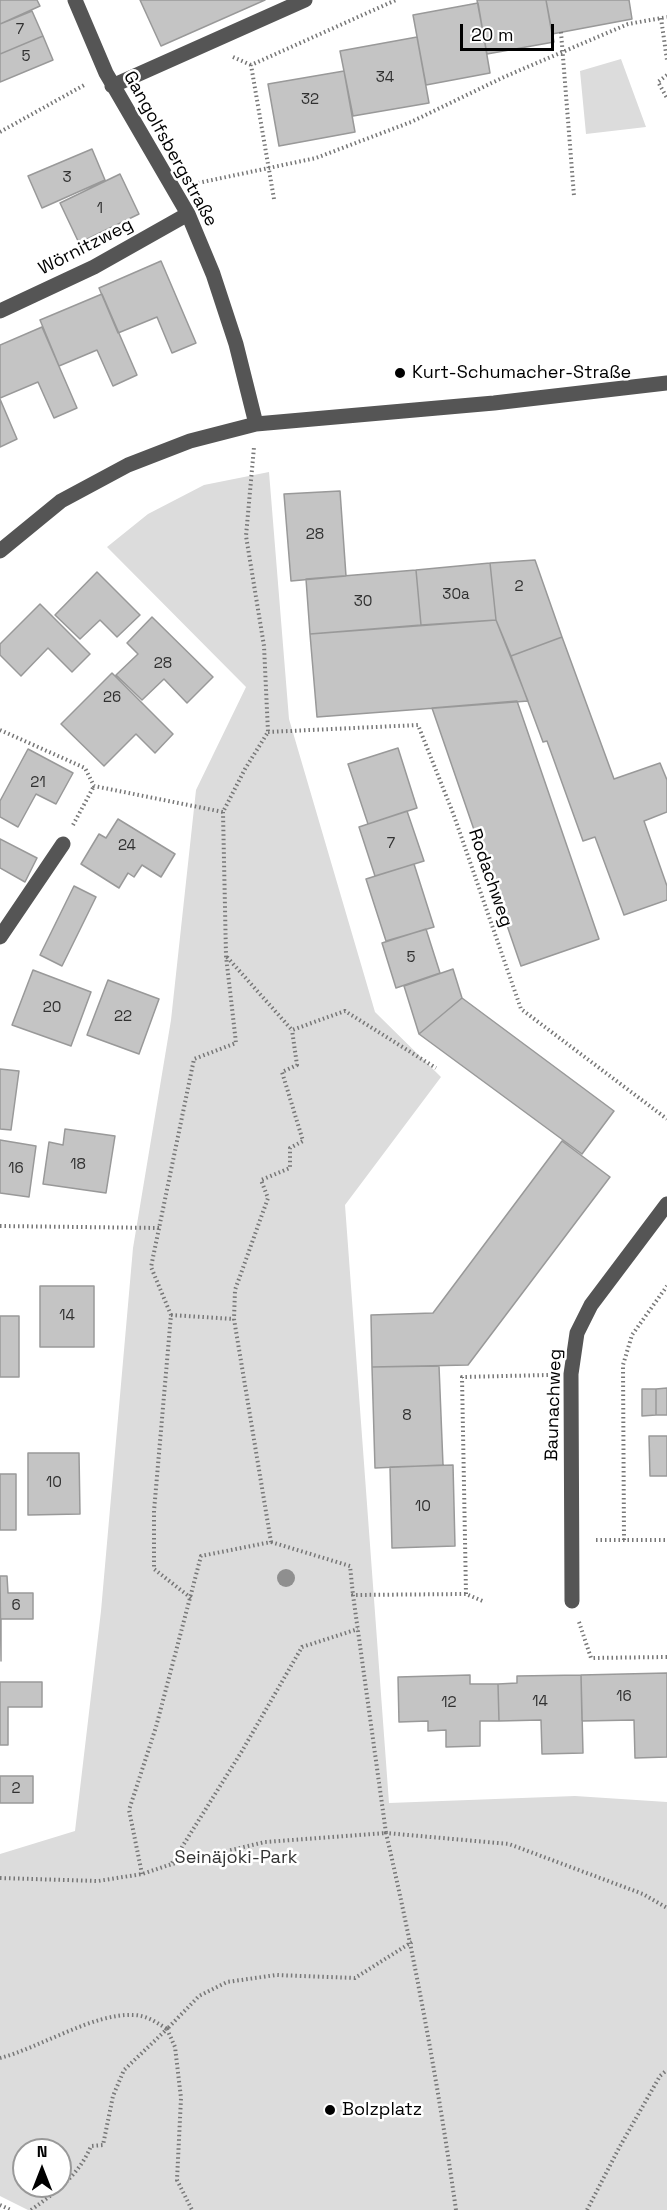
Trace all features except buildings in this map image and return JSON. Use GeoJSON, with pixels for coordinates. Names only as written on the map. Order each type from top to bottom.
{"type":"FeatureCollection","features":[{"type":"Feature","properties":{"kind":"street","name":"Gangolfsbergstraße"},"geometry":{"type":"LineString","coordinates":[[75,0],[109,79],[188,214],[216,284],[236,344],[256,424]]}},
{"type":"Feature","properties":{"kind":"street"},"geometry":{"type":"LineString","coordinates":[[109,79],[305,0]]}},
{"type":"Feature","properties":{"kind":"street","name":"Wörnitzweg"},"geometry":{"type":"LineString","coordinates":[[0,311],[94,267],[188,214]]}},
{"type":"Feature","properties":{"kind":"street"},"geometry":{"type":"LineString","coordinates":[[0,551],[61,501],[128,465],[190,441],[256,424],[505,402],[667,383]]}},
{"type":"Feature","properties":{"kind":"street"},"geometry":{"type":"LineString","coordinates":[[5,931],[63,844]]}},
{"type":"Feature","properties":{"kind":"street","name":"Baunachweg"},"geometry":{"type":"LineString","coordinates":[[572,1601],[571,1374],[578,1333],[591,1305],[667,1204]]}},
{"type":"Feature","properties":{"kind":"path"},"geometry":{"type":"LineString","coordinates":[[274,199],[251,65],[396,0]]}},
{"type":"Feature","properties":{"kind":"path"},"geometry":{"type":"LineString","coordinates":[[174,188],[316,158],[400,126],[504,77],[628,24],[667,17]]}},
{"type":"Feature","properties":{"kind":"path"},"geometry":{"type":"LineString","coordinates":[[661,18],[667,60]]}},
{"type":"Feature","properties":{"kind":"path"},"geometry":{"type":"LineString","coordinates":[[561,32],[574,196]]}},
{"type":"Feature","properties":{"kind":"path"},"geometry":{"type":"LineString","coordinates":[[667,75],[658,82],[667,98]]}},
{"type":"Feature","properties":{"kind":"path"},"geometry":{"type":"LineString","coordinates":[[0,132],[109,79]]}},
{"type":"Feature","properties":{"kind":"path"},"geometry":{"type":"LineString","coordinates":[[191,1598],[154,1569],[154,1511],[171,1316],[151,1267],[194,1059],[236,1043],[226,956],[223,812],[244,769],[268,732],[264,646],[246,536],[256,424]]}},
{"type":"Feature","properties":{"kind":"path","name":"Rodachweg"},"geometry":{"type":"LineString","coordinates":[[268,732],[418,725],[453,813],[521,1009],[667,1119]]}},
{"type":"Feature","properties":{"kind":"path"},"geometry":{"type":"LineString","coordinates":[[0,730],[85,768],[94,786]]}},
{"type":"Feature","properties":{"kind":"path"},"geometry":{"type":"LineString","coordinates":[[94,786],[223,812]]}},
{"type":"Feature","properties":{"kind":"path"},"geometry":{"type":"LineString","coordinates":[[63,844],[94,786]]}},
{"type":"Feature","properties":{"kind":"path"},"geometry":{"type":"LineString","coordinates":[[226,956],[292,1030],[297,1065],[282,1072],[303,1141],[290,1148],[290,1168],[261,1180],[268,1198],[236,1290],[234,1319],[271,1542]]}},
{"type":"Feature","properties":{"kind":"path"},"geometry":{"type":"LineString","coordinates":[[292,1030],[345,1011],[436,1068]]}},
{"type":"Feature","properties":{"kind":"path"},"geometry":{"type":"LineString","coordinates":[[0,1226],[159,1228]]}},
{"type":"Feature","properties":{"kind":"path"},"geometry":{"type":"LineString","coordinates":[[624,1540],[623,1365],[632,1335],[667,1286]]}},
{"type":"Feature","properties":{"kind":"path"},"geometry":{"type":"LineString","coordinates":[[171,1316],[234,1319]]}},
{"type":"Feature","properties":{"kind":"path"},"geometry":{"type":"LineString","coordinates":[[465,1594],[462,1377],[571,1374]]}},
{"type":"Feature","properties":{"kind":"path"},"geometry":{"type":"LineString","coordinates":[[572,1540],[667,1540]]}},
{"type":"Feature","properties":{"kind":"path"},"geometry":{"type":"LineString","coordinates":[[142,1874],[129,1810],[156,1727],[201,1556],[271,1542],[350,1566],[386,1833],[412,1942],[438,2084],[456,2210]]}},
{"type":"Feature","properties":{"kind":"path"},"geometry":{"type":"LineString","coordinates":[[353,1595],[465,1594],[485,1602]]}},
{"type":"Feature","properties":{"kind":"path"},"geometry":{"type":"LineString","coordinates":[[572,1601],[591,1658],[667,1657]]}},
{"type":"Feature","properties":{"kind":"path"},"geometry":{"type":"LineString","coordinates":[[172,1864],[302,1647],[358,1629]]}},
{"type":"Feature","properties":{"kind":"path"},"geometry":{"type":"LineString","coordinates":[[0,1878],[98,1881],[142,1874],[172,1864],[265,1842],[386,1833],[509,1844],[643,1894],[667,1908]]}},
{"type":"Feature","properties":{"kind":"path"},"geometry":{"type":"LineString","coordinates":[[31,2210],[56,2192],[83,2166],[91,2146],[103,2145],[113,2096],[124,2070],[199,1996],[227,1982],[276,1975],[355,1978],[412,1942]]}},
{"type":"Feature","properties":{"kind":"path"},"geometry":{"type":"LineString","coordinates":[[0,2058],[110,2017],[133,2014],[149,2018],[167,2029],[175,2047],[181,2098],[177,2180],[192,2210]]}},
{"type":"Feature","properties":{"kind":"path"},"geometry":{"type":"LineString","coordinates":[[587,2210],[660,2076],[667,2070]]}},
{"type":"Feature","properties":{"kind":"path"},"geometry":{"type":"LineString","coordinates":[[0,2205],[11,2210]]}},
{"type":"Feature","properties":{"kind":"green space"},"geometry":{"type":"Polygon","coordinates":[[[621,59],[646,127],[586,134],[580,71],[621,59]]]}},
{"type":"Feature","properties":{"kind":"green space","name":"Seinäjoki-Park"},"geometry":{"type":"Polygon","coordinates":[[[269,472],[289,719],[375,1012],[441,1077],[345,1205],[389,1803],[575,1796],[667,1802],[667,2210],[28,2210],[0,2196],[0,1854],[75,1831],[101,1611],[133,1248],[171,1020],[196,790],[246,687],[107,547],[148,514],[204,485],[269,472]]]}},
{"type":"Feature","properties":{"kind":"place","name":"Kurt-Schumacher-Straße"},"geometry":{"type":"Point","coordinates":[400,373]}},
{"type":"Feature","properties":{"kind":"place","name":"Bolzplatz"},"geometry":{"type":"Point","coordinates":[330,2110]}}]}
